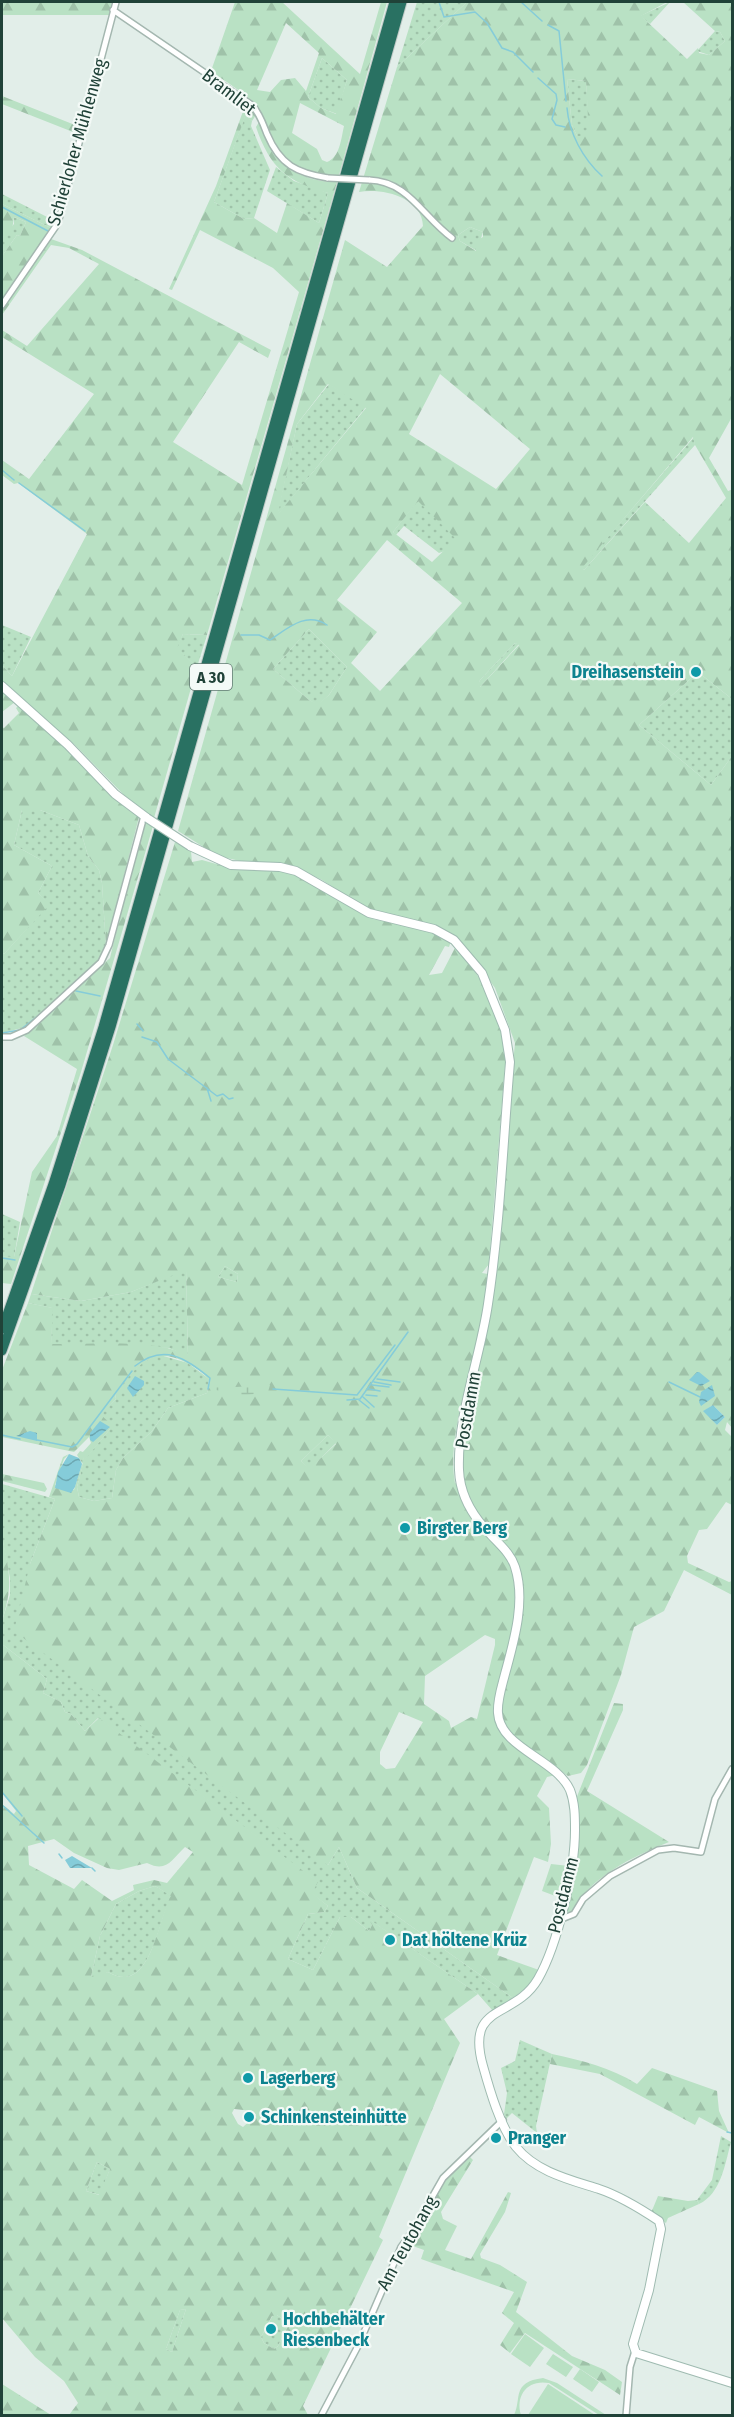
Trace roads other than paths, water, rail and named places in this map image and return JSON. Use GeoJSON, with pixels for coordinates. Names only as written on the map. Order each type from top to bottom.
{"type":"FeatureCollection","features":[{"type":"Feature","properties":{"kind":"highway","name":"A 30"},"geometry":{"type":"LineString","coordinates":[[2,1329],[57,1172],[106,1016],[394,2]]}},
{"type":"Feature","properties":{"kind":"highway","name":"A 30"},"geometry":{"type":"LineString","coordinates":[[2,1351],[61,1185],[111,1027],[402,2]]}},
{"type":"Feature","properties":{"kind":"street","name":"Schierloher Mühlenweg"},"geometry":{"type":"LineString","coordinates":[[2,305],[58,223],[116,2]]}},
{"type":"Feature","properties":{"kind":"street","name":"Bramliet"},"geometry":{"type":"LineString","coordinates":[[113,10],[252,105],[261,117],[273,146],[288,165],[304,174],[328,178],[383,181],[400,189],[434,224],[453,238]]}},
{"type":"Feature","properties":{"kind":"street"},"geometry":{"type":"LineString","coordinates":[[2,686],[68,745],[115,794],[145,817],[109,945],[101,962],[27,1030],[2,1037]]}},
{"type":"Feature","properties":{"kind":"street","name":"Postdamm"},"geometry":{"type":"LineString","coordinates":[[145,817],[190,846],[231,865],[280,867],[296,871],[369,913],[434,929],[454,940],[482,973],[509,1045],[510,1062],[489,1299],[463,1425],[459,1474],[463,1492],[473,1513],[508,1552],[517,1575],[517,1620],[499,1704],[499,1722],[514,1741],[555,1771],[565,1782],[573,1799],[575,1834],[573,1869],[560,1920],[538,1979],[523,1996],[488,2019],[479,2033],[479,2050],[483,2068],[503,2120],[513,2142],[528,2158],[574,2183],[611,2194],[659,2221],[661,2229],[649,2290],[634,2339],[635,2351]]}},
{"type":"Feature","properties":{"kind":"street"},"geometry":{"type":"LineString","coordinates":[[560,1920],[574,1914],[583,1899],[610,1876],[658,1850],[674,1848],[701,1852],[715,1799],[732,1769]]}},
{"type":"Feature","properties":{"kind":"street","name":"Am Teutohang"},"geometry":{"type":"LineString","coordinates":[[321,2415],[358,2346],[401,2247],[443,2178],[503,2120]]}},
{"type":"Feature","properties":{"kind":"street"},"geometry":{"type":"LineString","coordinates":[[635,2351],[639,2356],[732,2383]]}},
{"type":"Feature","properties":{"kind":"street"},"geometry":{"type":"LineString","coordinates":[[626,2415],[630,2367],[635,2351]]}},
{"type":"Feature","properties":{"kind":"water"},"geometry":{"type":"Polygon","coordinates":[[[697,1372],[710,1381],[701,1386],[689,1380],[697,1372]]]}},
{"type":"Feature","properties":{"kind":"water"},"geometry":{"type":"Polygon","coordinates":[[[135,1376],[144,1381],[144,1385],[133,1397],[127,1388],[135,1376]]]}},
{"type":"Feature","properties":{"kind":"water"},"geometry":{"type":"Polygon","coordinates":[[[712,1385],[715,1396],[701,1406],[699,1402],[701,1392],[712,1385]]]}},
{"type":"Feature","properties":{"kind":"water"},"geometry":{"type":"Polygon","coordinates":[[[713,1405],[725,1417],[717,1425],[703,1411],[713,1405]]]}},
{"type":"Feature","properties":{"kind":"water"},"geometry":{"type":"Polygon","coordinates":[[[100,1421],[110,1427],[93,1442],[90,1440],[90,1433],[100,1421]]]}},
{"type":"Feature","properties":{"kind":"water"},"geometry":{"type":"Polygon","coordinates":[[[30,1431],[37,1433],[37,1441],[16,1436],[30,1431]]]}},
{"type":"Feature","properties":{"kind":"water"},"geometry":{"type":"Polygon","coordinates":[[[69,1454],[79,1458],[82,1464],[71,1493],[55,1488],[58,1472],[69,1454]]]}},
{"type":"Feature","properties":{"kind":"water"},"geometry":{"type":"Polygon","coordinates":[[[72,1856],[92,1868],[70,1868],[65,1860],[72,1856]]]}},
{"type":"Feature","properties":{"kind":"waterway"},"geometry":{"type":"LineString","coordinates":[[439,2],[444,17],[475,12],[487,23],[502,48],[513,52],[533,72]]}},
{"type":"Feature","properties":{"kind":"waterway"},"geometry":{"type":"LineString","coordinates":[[521,2],[542,21]]}},
{"type":"Feature","properties":{"kind":"waterway"},"geometry":{"type":"LineString","coordinates":[[548,25],[559,31],[566,101]]}},
{"type":"Feature","properties":{"kind":"waterway"},"geometry":{"type":"LineString","coordinates":[[538,78],[556,94],[557,100],[552,119],[556,125],[565,127]]}},
{"type":"Feature","properties":{"kind":"waterway"},"geometry":{"type":"LineString","coordinates":[[567,108],[578,145],[602,176]]}},
{"type":"Feature","properties":{"kind":"waterway"},"geometry":{"type":"LineString","coordinates":[[2,207],[48,231]]}},
{"type":"Feature","properties":{"kind":"waterway"},"geometry":{"type":"LineString","coordinates":[[2,470],[14,480]]}},
{"type":"Feature","properties":{"kind":"waterway"},"geometry":{"type":"LineString","coordinates":[[19,483],[85,531]]}},
{"type":"Feature","properties":{"kind":"waterway"},"geometry":{"type":"LineString","coordinates":[[241,635],[259,635],[270,640],[290,626],[304,620],[319,621],[327,625]]}},
{"type":"Feature","properties":{"kind":"waterway"},"geometry":{"type":"LineString","coordinates":[[76,991],[100,996]]}},
{"type":"Feature","properties":{"kind":"waterway"},"geometry":{"type":"LineString","coordinates":[[2,1033],[20,1030],[43,1012]]}},
{"type":"Feature","properties":{"kind":"waterway"},"geometry":{"type":"LineString","coordinates":[[137,1024],[143,1031]]}},
{"type":"Feature","properties":{"kind":"waterway"},"geometry":{"type":"LineString","coordinates":[[142,1037],[157,1042],[168,1059],[217,1096],[223,1094],[229,1099],[233,1098]]}},
{"type":"Feature","properties":{"kind":"waterway"},"geometry":{"type":"LineString","coordinates":[[207,1088],[211,1101]]}},
{"type":"Feature","properties":{"kind":"waterway"},"geometry":{"type":"LineString","coordinates":[[2,1258],[15,1260]]}},
{"type":"Feature","properties":{"kind":"waterway"},"geometry":{"type":"LineString","coordinates":[[347,1400],[360,1399],[408,1332]]}},
{"type":"Feature","properties":{"kind":"waterway"},"geometry":{"type":"LineString","coordinates":[[273,1389],[357,1395],[395,1345]]}},
{"type":"Feature","properties":{"kind":"waterway"},"geometry":{"type":"LineString","coordinates":[[135,1366],[155,1355],[174,1356],[192,1364],[210,1378],[208,1389]]}},
{"type":"Feature","properties":{"kind":"waterway"},"geometry":{"type":"LineString","coordinates":[[37,1440],[72,1447],[77,1444],[132,1371]]}},
{"type":"Feature","properties":{"kind":"waterway"},"geometry":{"type":"LineString","coordinates":[[377,1379],[400,1382]]}},
{"type":"Feature","properties":{"kind":"waterway"},"geometry":{"type":"LineString","coordinates":[[374,1382],[391,1385]]}},
{"type":"Feature","properties":{"kind":"waterway"},"geometry":{"type":"LineString","coordinates":[[669,1382],[700,1397]]}},
{"type":"Feature","properties":{"kind":"waterway"},"geometry":{"type":"LineString","coordinates":[[372,1385],[389,1387]]}},
{"type":"Feature","properties":{"kind":"waterway"},"geometry":{"type":"LineString","coordinates":[[369,1389],[380,1391]]}},
{"type":"Feature","properties":{"kind":"waterway"},"geometry":{"type":"LineString","coordinates":[[366,1395],[377,1396]]}},
{"type":"Feature","properties":{"kind":"waterway"},"geometry":{"type":"LineString","coordinates":[[363,1397],[374,1407]]}},
{"type":"Feature","properties":{"kind":"waterway"},"geometry":{"type":"LineString","coordinates":[[359,1400],[369,1408]]}},
{"type":"Feature","properties":{"kind":"waterway"},"geometry":{"type":"LineString","coordinates":[[2,1435],[20,1439]]}},
{"type":"Feature","properties":{"kind":"waterway"},"geometry":{"type":"LineString","coordinates":[[2,1792],[22,1816]]}},
{"type":"Feature","properties":{"kind":"waterway"},"geometry":{"type":"LineString","coordinates":[[2,1805],[44,1843]]}},
{"type":"Feature","properties":{"kind":"waterway"},"geometry":{"type":"LineString","coordinates":[[59,1854],[62,1858]]}},
{"type":"Feature","properties":{"kind":"waterway"},"geometry":{"type":"LineString","coordinates":[[92,1868],[95,1871]]}},
{"type":"Feature","properties":{"kind":"waterway"},"geometry":{"type":"LineString","coordinates":[[727,2132],[732,2133]]}},
{"type":"Feature","properties":{"kind":"place","name":"Dreihasenstein"},"geometry":{"type":"Point","coordinates":[696,672]}},
{"type":"Feature","properties":{"kind":"place","name":"Birgter Berg"},"geometry":{"type":"Point","coordinates":[405,1528]}},
{"type":"Feature","properties":{"kind":"place","name":"Dat höltene Krüz"},"geometry":{"type":"Point","coordinates":[390,1940]}},
{"type":"Feature","properties":{"kind":"place","name":"Lagerberg"},"geometry":{"type":"Point","coordinates":[248,2078]}},
{"type":"Feature","properties":{"kind":"place","name":"Schinkensteinhütte"},"geometry":{"type":"Point","coordinates":[249,2117]}},
{"type":"Feature","properties":{"kind":"place","name":"Pranger"},"geometry":{"type":"Point","coordinates":[496,2138]}},
{"type":"Feature","properties":{"kind":"place","name":"Hochbehälter Riesenbeck"},"geometry":{"type":"Point","coordinates":[271,2329]}}]}
